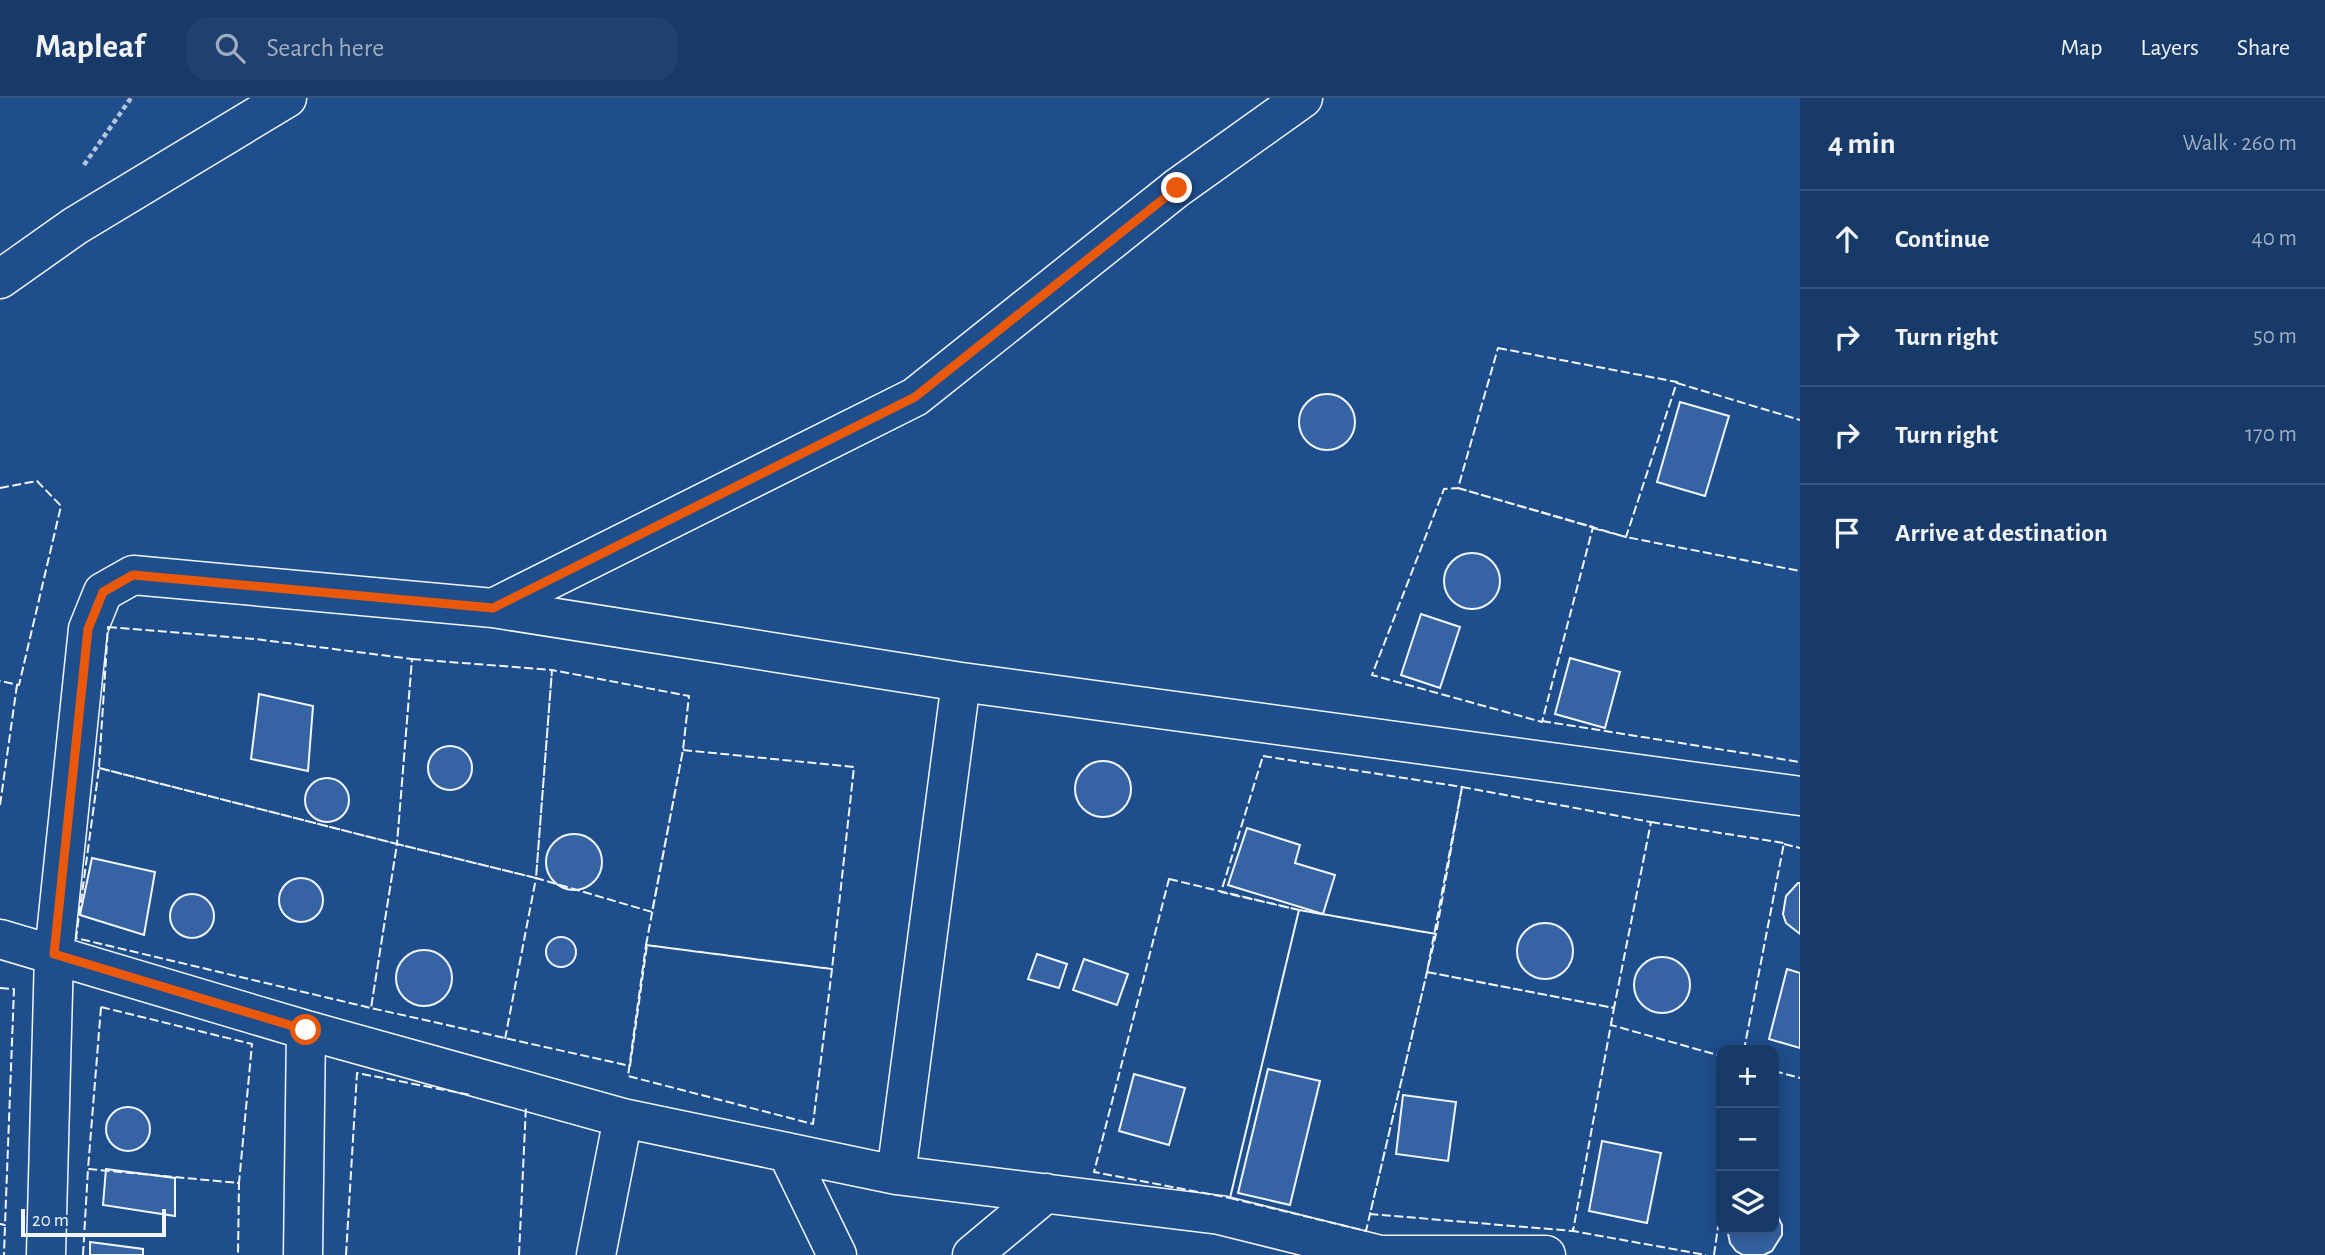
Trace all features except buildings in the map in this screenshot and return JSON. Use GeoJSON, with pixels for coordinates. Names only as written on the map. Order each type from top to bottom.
{"type":"FeatureCollection","features":[{"type":"Feature","properties":{"kind":"street"},"geometry":{"type":"LineString","coordinates":[[0,279],[75,226],[287,98]]}},
{"type":"Feature","properties":{"kind":"street"},"geometry":{"type":"LineString","coordinates":[[493,608],[915,397],[1177,188],[1303,98]]}},
{"type":"Feature","properties":{"kind":"street"},"geometry":{"type":"LineString","coordinates":[[46,1255],[54,954],[88,629],[103,592],[133,575],[493,608],[961,682],[1800,796]]}},
{"type":"Feature","properties":{"kind":"street"},"geometry":{"type":"LineString","coordinates":[[895,1175],[961,682]]}},
{"type":"Feature","properties":{"kind":"street"},"geometry":{"type":"LineString","coordinates":[[0,939],[306,1030],[622,1118],[895,1175],[1220,1215],[1380,1255],[1544,1255]]}},
{"type":"Feature","properties":{"kind":"street"},"geometry":{"type":"LineString","coordinates":[[303,1255],[306,1030]]}},
{"type":"Feature","properties":{"kind":"street"},"geometry":{"type":"LineString","coordinates":[[596,1255],[622,1118]]}},
{"type":"Feature","properties":{"kind":"street"},"geometry":{"type":"LineString","coordinates":[[787,1152],[837,1255]]}},
{"type":"Feature","properties":{"kind":"street"},"geometry":{"type":"LineString","coordinates":[[972,1255],[1046,1193]]}},
{"type":"Feature","properties":{"kind":"fence"},"geometry":{"type":"LineString","coordinates":[[1498,348],[1677,382],[1626,537],[1458,488],[1498,348]]}},
{"type":"Feature","properties":{"kind":"fence"},"geometry":{"type":"LineString","coordinates":[[1677,383],[1800,420]]}},
{"type":"Feature","properties":{"kind":"fence"},"geometry":{"type":"LineString","coordinates":[[0,488],[37,481],[61,506],[19,685],[0,681]]}},
{"type":"Feature","properties":{"kind":"fence"},"geometry":{"type":"LineString","coordinates":[[1458,488],[1593,527],[1542,722],[1372,675],[1444,489],[1458,488]]}},
{"type":"Feature","properties":{"kind":"fence"},"geometry":{"type":"LineString","coordinates":[[1593,528],[1626,537],[1800,571]]}},
{"type":"Feature","properties":{"kind":"fence"},"geometry":{"type":"LineString","coordinates":[[108,627],[255,639],[412,659],[397,844],[99,768],[108,627]]}},
{"type":"Feature","properties":{"kind":"fence"},"geometry":{"type":"LineString","coordinates":[[412,659],[552,670],[536,878],[397,844],[412,659]]}},
{"type":"Feature","properties":{"kind":"fence"},"geometry":{"type":"LineString","coordinates":[[683,750],[652,912],[536,878],[552,670],[689,696],[683,750],[646,945],[832,969],[854,767],[683,750]]}},
{"type":"Feature","properties":{"kind":"fence"},"geometry":{"type":"LineString","coordinates":[[0,805],[17,685]]}},
{"type":"Feature","properties":{"kind":"fence"},"geometry":{"type":"LineString","coordinates":[[1542,721],[1800,762]]}},
{"type":"Feature","properties":{"kind":"fence"},"geometry":{"type":"LineString","coordinates":[[1263,756],[1462,787],[1436,934],[1299,910],[1221,892],[1263,756]]}},
{"type":"Feature","properties":{"kind":"fence"},"geometry":{"type":"LineString","coordinates":[[99,768],[397,844],[371,1008],[76,938],[99,768]]}},
{"type":"Feature","properties":{"kind":"fence"},"geometry":{"type":"LineString","coordinates":[[1462,787],[1651,822],[1614,1008],[1427,972],[1462,787]]}},
{"type":"Feature","properties":{"kind":"fence"},"geometry":{"type":"LineString","coordinates":[[1651,822],[1784,843],[1745,1045]]}},
{"type":"Feature","properties":{"kind":"fence"},"geometry":{"type":"LineString","coordinates":[[505,1039],[536,878],[397,844],[371,1008],[630,1066],[647,945]]}},
{"type":"Feature","properties":{"kind":"fence"},"geometry":{"type":"LineString","coordinates":[[1784,844],[1800,848]]}},
{"type":"Feature","properties":{"kind":"fence"},"geometry":{"type":"LineString","coordinates":[[505,1039],[536,878]]}},
{"type":"Feature","properties":{"kind":"fence"},"geometry":{"type":"LineString","coordinates":[[1169,879],[1299,910],[1230,1198],[1094,1172],[1169,879]]}},
{"type":"Feature","properties":{"kind":"fence"},"geometry":{"type":"LineString","coordinates":[[1299,910],[1436,934],[1366,1231],[1230,1198],[1299,910]]}},
{"type":"Feature","properties":{"kind":"fence"},"geometry":{"type":"LineString","coordinates":[[646,945],[832,969],[813,1124],[628,1076],[646,945]]}},
{"type":"Feature","properties":{"kind":"fence"},"geometry":{"type":"LineString","coordinates":[[1427,972],[1614,1008],[1573,1231],[1370,1214],[1427,972]]}},
{"type":"Feature","properties":{"kind":"fence"},"geometry":{"type":"LineString","coordinates":[[0,988],[14,989],[5,1225],[0,1224],[5,1225],[4,1255]]}},
{"type":"Feature","properties":{"kind":"fence"},"geometry":{"type":"LineString","coordinates":[[101,1007],[252,1044],[239,1183],[88,1169],[101,1007]]}},
{"type":"Feature","properties":{"kind":"fence"},"geometry":{"type":"LineString","coordinates":[[1611,1022],[1611,1025],[1716,1055]]}},
{"type":"Feature","properties":{"kind":"fence"},"geometry":{"type":"LineString","coordinates":[[1779,1072],[1800,1078]]}},
{"type":"Feature","properties":{"kind":"fence"},"geometry":{"type":"LineString","coordinates":[[346,1255],[357,1073],[471,1095]]}},
{"type":"Feature","properties":{"kind":"fence"},"geometry":{"type":"LineString","coordinates":[[519,1255],[526,1106]]}},
{"type":"Feature","properties":{"kind":"fence"},"geometry":{"type":"LineString","coordinates":[[83,1255],[88,1169],[91,1169]]}},
{"type":"Feature","properties":{"kind":"fence"},"geometry":{"type":"LineString","coordinates":[[237,1183],[238,1255]]}},
{"type":"Feature","properties":{"kind":"fence"},"geometry":{"type":"LineString","coordinates":[[1573,1228],[1573,1231],[1706,1255]]}},
{"type":"Feature","properties":{"kind":"fence"},"geometry":{"type":"LineString","coordinates":[[1714,1255],[1717,1234]]}},
{"type":"Feature","properties":{"kind":"route"},"geometry":{"type":"LineString","coordinates":[[306,1030],[54,954],[88,629],[103,592],[133,575],[493,608],[915,397],[1177,188]]}}]}
